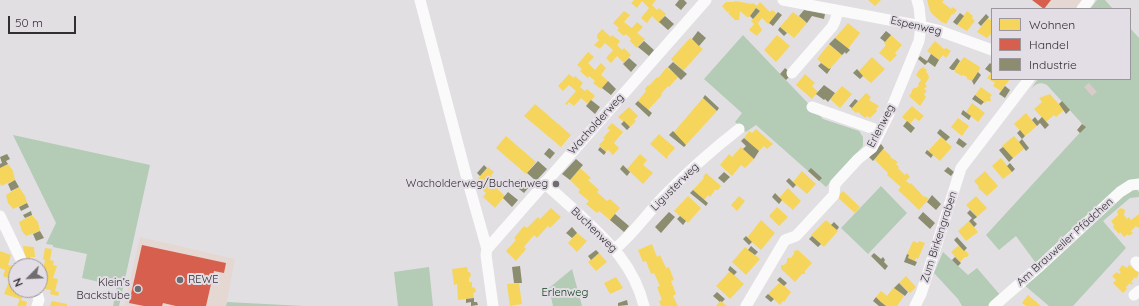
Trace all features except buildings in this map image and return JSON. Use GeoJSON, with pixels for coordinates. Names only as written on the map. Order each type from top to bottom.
{"type":"FeatureCollection","features":[{"type":"Feature","properties":{"kind":"street"},"geometry":{"type":"LineString","coordinates":[[420,0],[487,249],[486,255],[493,306]]}},
{"type":"Feature","properties":{"kind":"street","name":"Wacholderweg"},"geometry":{"type":"LineString","coordinates":[[487,249],[706,0]]}},
{"type":"Feature","properties":{"kind":"street","name":"Espenweg"},"geometry":{"type":"LineString","coordinates":[[783,0],[938,30],[991,50]]}},
{"type":"Feature","properties":{"kind":"street","name":"Erlenweg"},"geometry":{"type":"LineString","coordinates":[[746,306],[785,240],[796,236],[834,195],[835,184],[858,159],[872,148],[889,114],[919,41],[921,26],[917,0]]}},
{"type":"Feature","properties":{"kind":"street"},"geometry":{"type":"LineString","coordinates":[[1083,8],[1089,0]]}},
{"type":"Feature","properties":{"kind":"street"},"geometry":{"type":"LineString","coordinates":[[792,73],[832,27],[838,11]]}},
{"type":"Feature","properties":{"kind":"street","name":"Zum Birkengraben"},"geometry":{"type":"LineString","coordinates":[[915,306],[921,294],[961,168],[1028,80]]}},
{"type":"Feature","properties":{"kind":"street"},"geometry":{"type":"LineString","coordinates":[[812,107],[880,131]]}},
{"type":"Feature","properties":{"kind":"street","name":"Ligusterweg"},"geometry":{"type":"LineString","coordinates":[[615,249],[626,240],[651,210],[683,177],[708,153],[739,129]]}},
{"type":"Feature","properties":{"kind":"street","name":"Buchenweg"},"geometry":{"type":"LineString","coordinates":[[544,183],[615,249],[634,279],[644,306]]}},
{"type":"Feature","properties":{"kind":"street","name":"Am Brauweiler Pfädchen"},"geometry":{"type":"LineString","coordinates":[[994,306],[1040,266],[1120,192],[1127,187],[1139,184]]}},
{"type":"Feature","properties":{"kind":"street"},"geometry":{"type":"LineString","coordinates":[[0,216],[20,258]]}},
{"type":"Feature","properties":{"kind":"shaded area"},"geometry":{"type":"Polygon","coordinates":[[[1032,0],[1084,0],[1077,8],[1042,8],[1032,0]]]}},
{"type":"Feature","properties":{"kind":"shaded area","name":"REWE"},"geometry":{"type":"Polygon","coordinates":[[[140,237],[235,259],[226,306],[124,306],[140,237]]]}},
{"type":"Feature","properties":{"kind":"green space"},"geometry":{"type":"Polygon","coordinates":[[[1097,0],[1105,0],[1112,8],[1091,8],[1097,0]]]}},
{"type":"Feature","properties":{"kind":"green space"},"geometry":{"type":"Polygon","coordinates":[[[1131,29],[1139,38],[1139,182],[1038,266],[1016,236],[999,250],[986,235],[1085,127],[1047,85],[1035,85],[1031,89],[1037,80],[1131,80],[1131,29]]]}},
{"type":"Feature","properties":{"kind":"green space"},"geometry":{"type":"Polygon","coordinates":[[[743,35],[823,119],[859,131],[863,137],[863,146],[826,187],[756,125],[746,132],[735,122],[742,113],[704,79],[743,35]]]}},
{"type":"Feature","properties":{"kind":"green space"},"geometry":{"type":"Polygon","coordinates":[[[13,135],[150,165],[119,306],[113,306],[117,286],[82,278],[87,254],[53,247],[53,245],[46,244],[56,223],[13,135]]]}},
{"type":"Feature","properties":{"kind":"green space"},"geometry":{"type":"Polygon","coordinates":[[[881,186],[907,213],[868,254],[841,228],[881,186]]]}},
{"type":"Feature","properties":{"kind":"green space"},"geometry":{"type":"Polygon","coordinates":[[[1127,190],[1137,190],[1139,192],[1139,197],[1130,198],[1103,221],[1126,248],[1073,306],[1049,306],[1023,284],[1127,190]]]}},
{"type":"Feature","properties":{"kind":"green space"},"geometry":{"type":"Polygon","coordinates":[[[943,252],[968,275],[977,268],[1001,296],[990,306],[962,306],[958,299],[934,273],[943,252]]]}},
{"type":"Feature","properties":{"kind":"green space"},"geometry":{"type":"Polygon","coordinates":[[[429,267],[433,306],[398,306],[394,272],[429,267]]]}},
{"type":"Feature","properties":{"kind":"green space","name":"Erlenweg"},"geometry":{"type":"Polygon","coordinates":[[[572,269],[582,306],[553,306],[549,288],[572,269]]]}},
{"type":"Feature","properties":{"kind":"green space"},"geometry":{"type":"Polygon","coordinates":[[[227,302],[304,306],[226,306],[227,302]]]}},
{"type":"Feature","properties":{"kind":"place","name":"Wacholderweg/Buchenweg"},"geometry":{"type":"Point","coordinates":[556,184]}},
{"type":"Feature","properties":{"kind":"place","name":"REWE"},"geometry":{"type":"Point","coordinates":[180,280]}},
{"type":"Feature","properties":{"kind":"place","name":"Klein’s Backstube"},"geometry":{"type":"Point","coordinates":[138,289]}}]}
